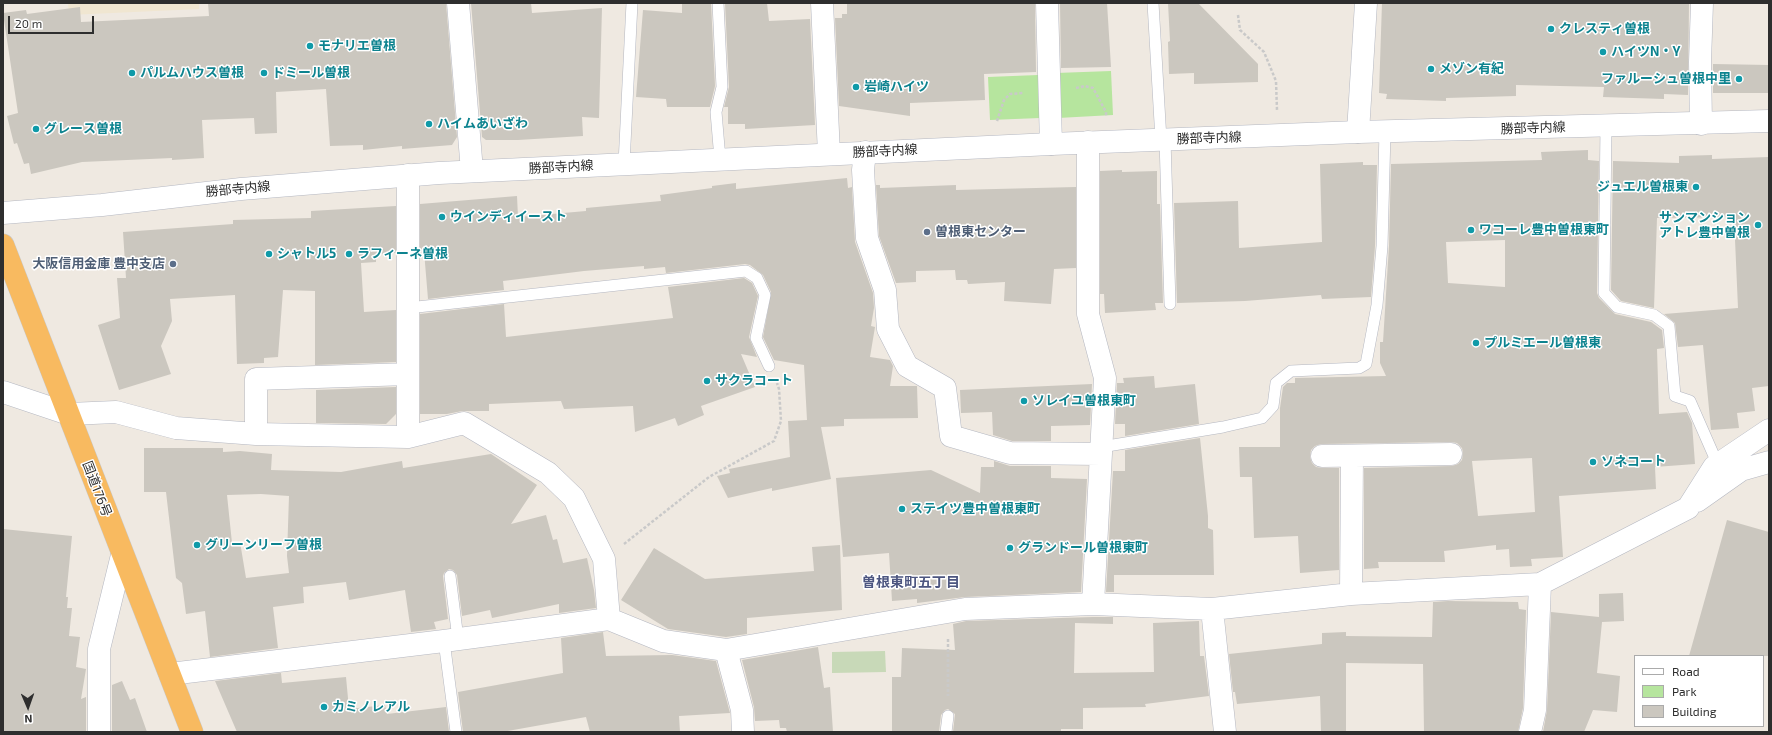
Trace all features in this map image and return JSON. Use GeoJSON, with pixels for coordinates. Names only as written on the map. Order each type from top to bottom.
{"type":"FeatureCollection","features":[{"type":"Feature","properties":{"kind":"highway","name":"国道176号"},"geometry":{"type":"LineString","coordinates":[[3,246],[192,732]]}},
{"type":"Feature","properties":{"kind":"street"},"geometry":{"type":"LineString","coordinates":[[458,3],[472,171]]}},
{"type":"Feature","properties":{"kind":"street"},"geometry":{"type":"LineString","coordinates":[[822,3],[829,154]]}},
{"type":"Feature","properties":{"kind":"street"},"geometry":{"type":"LineString","coordinates":[[1047,3],[1051,144]]}},
{"type":"Feature","properties":{"kind":"street"},"geometry":{"type":"LineString","coordinates":[[1358,132],[1366,3]]}},
{"type":"Feature","properties":{"kind":"street"},"geometry":{"type":"LineString","coordinates":[[1700,124],[1702,3]]}},
{"type":"Feature","properties":{"kind":"street","name":"勝部寺内線"},"geometry":{"type":"LineString","coordinates":[[3,213],[102,205],[242,189],[472,171],[1088,142],[1358,132],[1769,121]]}},
{"type":"Feature","properties":{"kind":"street"},"geometry":{"type":"LineString","coordinates":[[1088,142],[1088,314],[1105,378],[1093,604]]}},
{"type":"Feature","properties":{"kind":"street"},"geometry":{"type":"LineString","coordinates":[[864,152],[863,170],[867,238],[885,290],[888,329],[908,366],[945,388],[951,436],[1010,453],[1101,450]]}},
{"type":"Feature","properties":{"kind":"street"},"geometry":{"type":"LineString","coordinates":[[408,175],[408,437]]}},
{"type":"Feature","properties":{"kind":"street"},"geometry":{"type":"LineString","coordinates":[[256,434],[256,378],[408,374]]}},
{"type":"Feature","properties":{"kind":"street"},"geometry":{"type":"LineString","coordinates":[[3,392],[69,414],[116,412],[176,428],[256,434],[408,437],[464,423],[548,473],[574,498],[604,559],[608,619]]}},
{"type":"Feature","properties":{"kind":"street"},"geometry":{"type":"LineString","coordinates":[[1688,508],[1714,467],[1769,430]]}},
{"type":"Feature","properties":{"kind":"street"},"geometry":{"type":"LineString","coordinates":[[1322,456],[1451,454]]}},
{"type":"Feature","properties":{"kind":"street"},"geometry":{"type":"LineString","coordinates":[[1351,594],[1352,456]]}},
{"type":"Feature","properties":{"kind":"street"},"geometry":{"type":"LineString","coordinates":[[170,674],[451,640],[608,619],[663,641],[726,650],[965,609],[1093,604],[1212,609],[1351,594],[1540,584],[1688,508],[1741,470],[1769,462]]}},
{"type":"Feature","properties":{"kind":"street"},"geometry":{"type":"LineString","coordinates":[[99,732],[99,649],[122,555]]}},
{"type":"Feature","properties":{"kind":"street"},"geometry":{"type":"LineString","coordinates":[[1530,732],[1535,710],[1540,584]]}},
{"type":"Feature","properties":{"kind":"street"},"geometry":{"type":"LineString","coordinates":[[1212,609],[1225,732]]}},
{"type":"Feature","properties":{"kind":"street"},"geometry":{"type":"LineString","coordinates":[[726,650],[742,710],[743,732]]}},
{"type":"Feature","properties":{"kind":"lane"},"geometry":{"type":"LineString","coordinates":[[624,164],[632,3]]}},
{"type":"Feature","properties":{"kind":"lane"},"geometry":{"type":"LineString","coordinates":[[718,3],[722,87],[716,112],[720,159]]}},
{"type":"Feature","properties":{"kind":"lane"},"geometry":{"type":"LineString","coordinates":[[1153,3],[1163,140],[1170,304]]}},
{"type":"Feature","properties":{"kind":"lane"},"geometry":{"type":"LineString","coordinates":[[1606,126],[1604,293],[1617,307],[1654,315],[1668,326],[1675,396],[1690,401],[1718,465]]}},
{"type":"Feature","properties":{"kind":"lane"},"geometry":{"type":"LineString","coordinates":[[1101,450],[1223,427],[1262,418],[1273,406],[1276,383],[1291,371],[1359,368],[1366,364],[1377,305],[1382,246],[1385,132]]}},
{"type":"Feature","properties":{"kind":"lane"},"geometry":{"type":"LineString","coordinates":[[408,308],[746,272],[757,278],[765,295],[756,338],[769,366]]}},
{"type":"Feature","properties":{"kind":"lane"},"geometry":{"type":"LineString","coordinates":[[450,576],[451,640],[456,732]]}},
{"type":"Feature","properties":{"kind":"lane"},"geometry":{"type":"LineString","coordinates":[[946,732],[948,716]]}},
{"type":"Feature","properties":{"kind":"path"},"geometry":{"type":"LineString","coordinates":[[1238,15],[1240,30],[1264,52],[1276,81],[1278,116]]}},
{"type":"Feature","properties":{"kind":"path"},"geometry":{"type":"LineString","coordinates":[[604,559],[708,477],[774,441],[781,421],[779,389],[769,366]]}},
{"type":"Feature","properties":{"kind":"path"},"geometry":{"type":"LineString","coordinates":[[947,612],[948,716]]}},
{"type":"Feature","properties":{"kind":"shaded area"},"geometry":{"type":"Polygon","coordinates":[[[68,3],[199,3],[199,9],[69,15],[68,3]]]}},
{"type":"Feature","properties":{"kind":"green space"},"geometry":{"type":"Polygon","coordinates":[[[1111,71],[1113,115],[1058,118],[1056,73],[1111,71]]]}},
{"type":"Feature","properties":{"kind":"green space"},"geometry":{"type":"Polygon","coordinates":[[[1038,75],[1040,118],[990,120],[988,77],[1038,75]]]}},
{"type":"Feature","properties":{"kind":"green space"},"geometry":{"type":"Polygon","coordinates":[[[885,651],[886,672],[832,673],[832,652],[885,651]]]}},
{"type":"Feature","properties":{"kind":"building"},"geometry":{"type":"Polygon","coordinates":[[[208,3],[446,3],[457,137],[452,145],[402,149],[402,146],[363,150],[363,145],[330,146],[326,89],[276,92],[277,133],[255,134],[254,118],[202,120],[204,158],[82,162],[31,174],[29,163],[24,164],[17,143],[14,144],[7,116],[18,113],[3,13],[26,10],[27,14],[80,7],[81,22],[209,16],[208,3]]]}},
{"type":"Feature","properties":{"kind":"building"},"geometry":{"type":"Polygon","coordinates":[[[471,3],[531,3],[532,13],[602,8],[599,118],[582,117],[583,136],[518,140],[486,140],[482,137],[471,3]]]}},
{"type":"Feature","properties":{"kind":"building"},"geometry":{"type":"Polygon","coordinates":[[[682,3],[711,3],[715,86],[710,107],[667,107],[666,99],[636,97],[643,10],[682,13],[682,3]]]}},
{"type":"Feature","properties":{"kind":"building"},"geometry":{"type":"Polygon","coordinates":[[[725,3],[767,3],[769,21],[810,19],[815,125],[745,129],[745,124],[728,124],[728,107],[724,107],[729,87],[725,3]]]}},
{"type":"Feature","properties":{"kind":"building"},"geometry":{"type":"Polygon","coordinates":[[[847,3],[1035,3],[1036,72],[984,74],[985,100],[910,103],[910,116],[839,106],[835,18],[842,18],[842,14],[847,14],[847,3]]]}},
{"type":"Feature","properties":{"kind":"building"},"geometry":{"type":"Polygon","coordinates":[[[1060,3],[1107,3],[1111,67],[1061,68],[1060,3]]]}},
{"type":"Feature","properties":{"kind":"building"},"geometry":{"type":"Polygon","coordinates":[[[1168,3],[1198,3],[1258,64],[1258,82],[1194,84],[1194,73],[1169,74],[1168,42],[1170,41],[1168,3]]]}},
{"type":"Feature","properties":{"kind":"building"},"geometry":{"type":"Polygon","coordinates":[[[1382,3],[1689,3],[1688,95],[1664,94],[1664,99],[1603,97],[1604,87],[1516,85],[1516,96],[1446,98],[1446,101],[1386,99],[1387,94],[1379,93],[1382,3]]]}},
{"type":"Feature","properties":{"kind":"building","name":"ファルーシュ曽根中里"},"geometry":{"type":"Polygon","coordinates":[[[1713,64],[1769,65],[1769,93],[1713,93],[1713,64]]]}},
{"type":"Feature","properties":{"kind":"building"},"geometry":{"type":"Polygon","coordinates":[[[1588,150],[1588,160],[1599,161],[1597,293],[1599,298],[1615,314],[1651,322],[1662,330],[1664,348],[1657,349],[1659,414],[1687,412],[1692,423],[1695,464],[1655,467],[1656,489],[1559,496],[1563,557],[1531,559],[1532,566],[1510,567],[1509,549],[1496,550],[1496,545],[1444,551],[1445,562],[1378,562],[1379,568],[1364,569],[1364,468],[1452,466],[1458,464],[1462,460],[1462,448],[1457,443],[1451,442],[1321,444],[1315,446],[1311,450],[1310,457],[1312,463],[1316,467],[1339,468],[1339,570],[1300,573],[1298,536],[1254,538],[1252,477],[1240,477],[1239,447],[1280,447],[1280,408],[1283,387],[1287,383],[1295,383],[1295,378],[1386,376],[1380,363],[1380,342],[1383,342],[1389,246],[1391,164],[1542,160],[1541,152],[1588,150]],[[1505,240],[1446,242],[1448,283],[1505,287],[1505,240]],[[1532,458],[1472,461],[1478,516],[1535,512],[1532,458]]]}},
{"type":"Feature","properties":{"kind":"building"},"geometry":{"type":"Polygon","coordinates":[[[1712,155],[1712,159],[1769,157],[1769,386],[1752,388],[1755,411],[1737,413],[1739,428],[1711,430],[1703,345],[1678,347],[1675,323],[1664,314],[1738,308],[1734,217],[1657,218],[1654,308],[1621,301],[1611,290],[1613,161],[1679,163],[1679,156],[1712,155]]]}},
{"type":"Feature","properties":{"kind":"building"},"geometry":{"type":"Polygon","coordinates":[[[1363,162],[1363,165],[1377,165],[1375,246],[1371,297],[1322,299],[1321,295],[1245,301],[1177,303],[1174,203],[1238,201],[1239,248],[1322,242],[1320,164],[1363,162]]]}},
{"type":"Feature","properties":{"kind":"building"},"geometry":{"type":"Polygon","coordinates":[[[1122,170],[1122,172],[1157,171],[1157,204],[1160,204],[1163,303],[1155,303],[1156,310],[1105,313],[1104,294],[1100,294],[1100,171],[1122,170]]]}},
{"type":"Feature","properties":{"kind":"building"},"geometry":{"type":"Polygon","coordinates":[[[847,178],[848,188],[852,187],[855,242],[873,293],[874,308],[871,326],[875,327],[870,357],[890,360],[893,366],[890,386],[917,386],[918,418],[844,419],[844,426],[821,427],[831,479],[772,491],[772,488],[728,498],[717,476],[730,473],[729,469],[790,457],[788,421],[807,420],[804,365],[774,360],[763,337],[771,292],[763,275],[750,265],[745,264],[666,273],[665,267],[644,269],[644,266],[584,271],[503,281],[504,290],[428,299],[424,251],[420,251],[420,204],[517,196],[518,217],[586,211],[586,208],[661,201],[660,195],[736,183],[736,189],[847,178]]]}},
{"type":"Feature","properties":{"kind":"building"},"geometry":{"type":"Polygon","coordinates":[[[876,185],[880,185],[880,188],[956,185],[956,190],[1076,187],[1076,268],[1054,269],[1051,304],[1004,301],[1005,282],[968,284],[967,280],[956,280],[955,270],[916,271],[916,282],[896,283],[879,236],[876,185]]]}},
{"type":"Feature","properties":{"kind":"building"},"geometry":{"type":"Polygon","coordinates":[[[396,206],[396,253],[376,254],[376,262],[361,263],[364,312],[396,310],[396,362],[315,365],[315,291],[283,290],[278,357],[264,358],[264,363],[237,364],[235,295],[170,299],[172,321],[161,346],[171,374],[119,390],[98,325],[120,318],[117,278],[126,278],[123,232],[233,224],[233,220],[311,218],[311,211],[396,206]]]}},
{"type":"Feature","properties":{"kind":"building"},"geometry":{"type":"Polygon","coordinates":[[[744,278],[752,283],[758,296],[749,337],[757,357],[741,354],[755,387],[701,406],[704,415],[678,426],[675,418],[635,432],[633,406],[564,409],[561,401],[489,404],[489,411],[420,414],[420,314],[504,304],[506,337],[673,318],[668,287],[744,278]]]}},
{"type":"Feature","properties":{"kind":"building"},"geometry":{"type":"Polygon","coordinates":[[[1154,376],[1155,388],[1195,384],[1199,424],[1125,436],[1125,424],[1115,424],[1117,383],[1124,383],[1123,378],[1154,376]]]}},
{"type":"Feature","properties":{"kind":"building","name":"ソレイユ曽根東町"},"geometry":{"type":"Polygon","coordinates":[[[1092,384],[1090,425],[1051,426],[1051,441],[1012,441],[993,435],[992,412],[961,413],[960,390],[1092,384]]]}},
{"type":"Feature","properties":{"kind":"building"},"geometry":{"type":"Polygon","coordinates":[[[396,387],[396,414],[386,424],[316,423],[316,390],[396,387]]]}},
{"type":"Feature","properties":{"kind":"building"},"geometry":{"type":"Polygon","coordinates":[[[1200,438],[1208,528],[1213,530],[1214,575],[1114,575],[1114,592],[1106,592],[1113,471],[1125,471],[1125,450],[1200,438]]]}},
{"type":"Feature","properties":{"kind":"building"},"geometry":{"type":"Polygon","coordinates":[[[144,448],[223,448],[223,452],[240,451],[272,454],[271,470],[341,472],[402,461],[403,468],[491,454],[537,485],[511,524],[546,515],[553,540],[557,539],[563,563],[587,558],[594,590],[596,608],[559,613],[559,604],[492,618],[490,610],[462,616],[457,575],[453,570],[449,569],[443,576],[448,619],[434,622],[436,629],[411,632],[405,590],[349,600],[346,582],[303,587],[304,603],[273,607],[278,648],[210,657],[205,611],[186,614],[182,583],[176,578],[166,492],[144,492],[144,448]],[[261,494],[227,495],[232,543],[240,542],[246,578],[289,573],[287,556],[289,496],[261,494]]]}},
{"type":"Feature","properties":{"kind":"building"},"geometry":{"type":"Polygon","coordinates":[[[994,461],[1010,466],[1051,466],[1051,478],[1087,479],[1081,592],[965,597],[917,603],[917,599],[892,601],[889,553],[843,557],[836,478],[931,470],[980,493],[981,467],[994,467],[994,461]]]}},
{"type":"Feature","properties":{"kind":"building"},"geometry":{"type":"Polygon","coordinates":[[[1727,520],[1769,532],[1769,656],[1689,655],[1727,520]]]}},
{"type":"Feature","properties":{"kind":"building"},"geometry":{"type":"Polygon","coordinates":[[[3,529],[72,536],[66,597],[68,597],[67,608],[72,608],[69,636],[80,637],[76,667],[86,669],[81,699],[86,697],[86,732],[3,732],[3,529]]]}},
{"type":"Feature","properties":{"kind":"building"},"geometry":{"type":"Polygon","coordinates":[[[840,545],[842,610],[747,618],[747,634],[726,637],[668,629],[621,600],[654,548],[705,579],[814,571],[812,547],[840,545]]]}},
{"type":"Feature","properties":{"kind":"building"},"geometry":{"type":"Polygon","coordinates":[[[1623,593],[1624,621],[1602,622],[1597,673],[1620,676],[1617,712],[1593,710],[1584,732],[1543,732],[1547,710],[1551,612],[1599,617],[1599,594],[1623,593]]]}},
{"type":"Feature","properties":{"kind":"building"},"geometry":{"type":"Polygon","coordinates":[[[1433,602],[1518,602],[1519,609],[1526,610],[1523,708],[1518,732],[1424,732],[1423,664],[1346,663],[1346,732],[1321,732],[1320,696],[1237,704],[1235,692],[1233,692],[1229,654],[1322,644],[1322,633],[1346,632],[1346,636],[1432,637],[1433,602]]]}},
{"type":"Feature","properties":{"kind":"building"},"geometry":{"type":"Polygon","coordinates":[[[1113,617],[1113,624],[1075,623],[1074,673],[1154,672],[1153,623],[1199,621],[1200,656],[1204,656],[1209,696],[1145,704],[1146,707],[1083,708],[1083,729],[1061,729],[1061,732],[953,732],[955,714],[948,709],[941,715],[939,732],[892,732],[892,677],[901,677],[902,648],[955,650],[953,624],[966,621],[1113,617]]]}},
{"type":"Feature","properties":{"kind":"building"},"geometry":{"type":"Polygon","coordinates":[[[603,632],[606,656],[672,655],[716,661],[730,713],[679,716],[680,732],[590,732],[586,717],[502,732],[463,732],[458,692],[563,673],[561,638],[603,632]]]}},
{"type":"Feature","properties":{"kind":"building"},"geometry":{"type":"Polygon","coordinates":[[[818,647],[824,688],[830,687],[833,732],[787,732],[786,728],[780,728],[779,720],[755,721],[754,707],[742,660],[818,647]]]}},
{"type":"Feature","properties":{"kind":"building"},"geometry":{"type":"Polygon","coordinates":[[[281,673],[282,683],[346,677],[349,709],[385,705],[387,714],[446,707],[449,732],[237,732],[215,681],[281,673]]]}},
{"type":"Feature","properties":{"kind":"building"},"geometry":{"type":"Polygon","coordinates":[[[122,681],[130,700],[135,698],[147,732],[112,732],[112,685],[122,681]]]}},
{"type":"Feature","properties":{"kind":"place","name":"クレスティ曽根"},"geometry":{"type":"Point","coordinates":[1551,29]}},
{"type":"Feature","properties":{"kind":"place","name":"モナリエ曽根"},"geometry":{"type":"Point","coordinates":[310,46]}},
{"type":"Feature","properties":{"kind":"place","name":"ハイツN・Y"},"geometry":{"type":"Point","coordinates":[1603,52]}},
{"type":"Feature","properties":{"kind":"place","name":"メゾン有紀"},"geometry":{"type":"Point","coordinates":[1431,69]}},
{"type":"Feature","properties":{"kind":"place","name":"パルムハウス曽根"},"geometry":{"type":"Point","coordinates":[132,73]}},
{"type":"Feature","properties":{"kind":"place","name":"ドミール曽根"},"geometry":{"type":"Point","coordinates":[264,73]}},
{"type":"Feature","properties":{"kind":"place","name":"ファルーシュ曽根中里"},"geometry":{"type":"Point","coordinates":[1739,79]}},
{"type":"Feature","properties":{"kind":"place","name":"岩崎ハイツ"},"geometry":{"type":"Point","coordinates":[856,87]}},
{"type":"Feature","properties":{"kind":"place","name":"ハイムあいざわ"},"geometry":{"type":"Point","coordinates":[429,124]}},
{"type":"Feature","properties":{"kind":"place","name":"グレース曽根"},"geometry":{"type":"Point","coordinates":[36,129]}},
{"type":"Feature","properties":{"kind":"place","name":"ジュエル曽根東"},"geometry":{"type":"Point","coordinates":[1696,187]}},
{"type":"Feature","properties":{"kind":"place","name":"ウインディイースト"},"geometry":{"type":"Point","coordinates":[442,217]}},
{"type":"Feature","properties":{"kind":"place","name":"サンマンション アトレ豊中曽根"},"geometry":{"type":"Point","coordinates":[1758,225]}},
{"type":"Feature","properties":{"kind":"place","name":"ワコーレ豊中曽根東町"},"geometry":{"type":"Point","coordinates":[1471,230]}},
{"type":"Feature","properties":{"kind":"place","name":"曽根東センター"},"geometry":{"type":"Point","coordinates":[927,232]}},
{"type":"Feature","properties":{"kind":"place","name":"シャトル5"},"geometry":{"type":"Point","coordinates":[269,254]}},
{"type":"Feature","properties":{"kind":"place","name":"ラフィーネ曽根"},"geometry":{"type":"Point","coordinates":[349,254]}},
{"type":"Feature","properties":{"kind":"place","name":"大阪信用金庫 豊中支店"},"geometry":{"type":"Point","coordinates":[173,264]}},
{"type":"Feature","properties":{"kind":"place","name":"プルミエール曽根東"},"geometry":{"type":"Point","coordinates":[1476,343]}},
{"type":"Feature","properties":{"kind":"place","name":"サクラコート"},"geometry":{"type":"Point","coordinates":[707,381]}},
{"type":"Feature","properties":{"kind":"place","name":"ソレイユ曽根東町"},"geometry":{"type":"Point","coordinates":[1024,401]}},
{"type":"Feature","properties":{"kind":"place","name":"ソネコート"},"geometry":{"type":"Point","coordinates":[1593,462]}},
{"type":"Feature","properties":{"kind":"place","name":"ステイツ豊中曽根東町"},"geometry":{"type":"Point","coordinates":[902,509]}},
{"type":"Feature","properties":{"kind":"place","name":"グリーンリーフ曽根"},"geometry":{"type":"Point","coordinates":[197,545]}},
{"type":"Feature","properties":{"kind":"place","name":"グランドール曽根東町"},"geometry":{"type":"Point","coordinates":[1010,548]}},
{"type":"Feature","properties":{"kind":"place","name":"カミノレアル"},"geometry":{"type":"Point","coordinates":[324,707]}},
{"type":"Feature","properties":{"kind":"district","name":"曽根東町五丁目"},"geometry":{"type":"Point","coordinates":[911,582]}}]}
